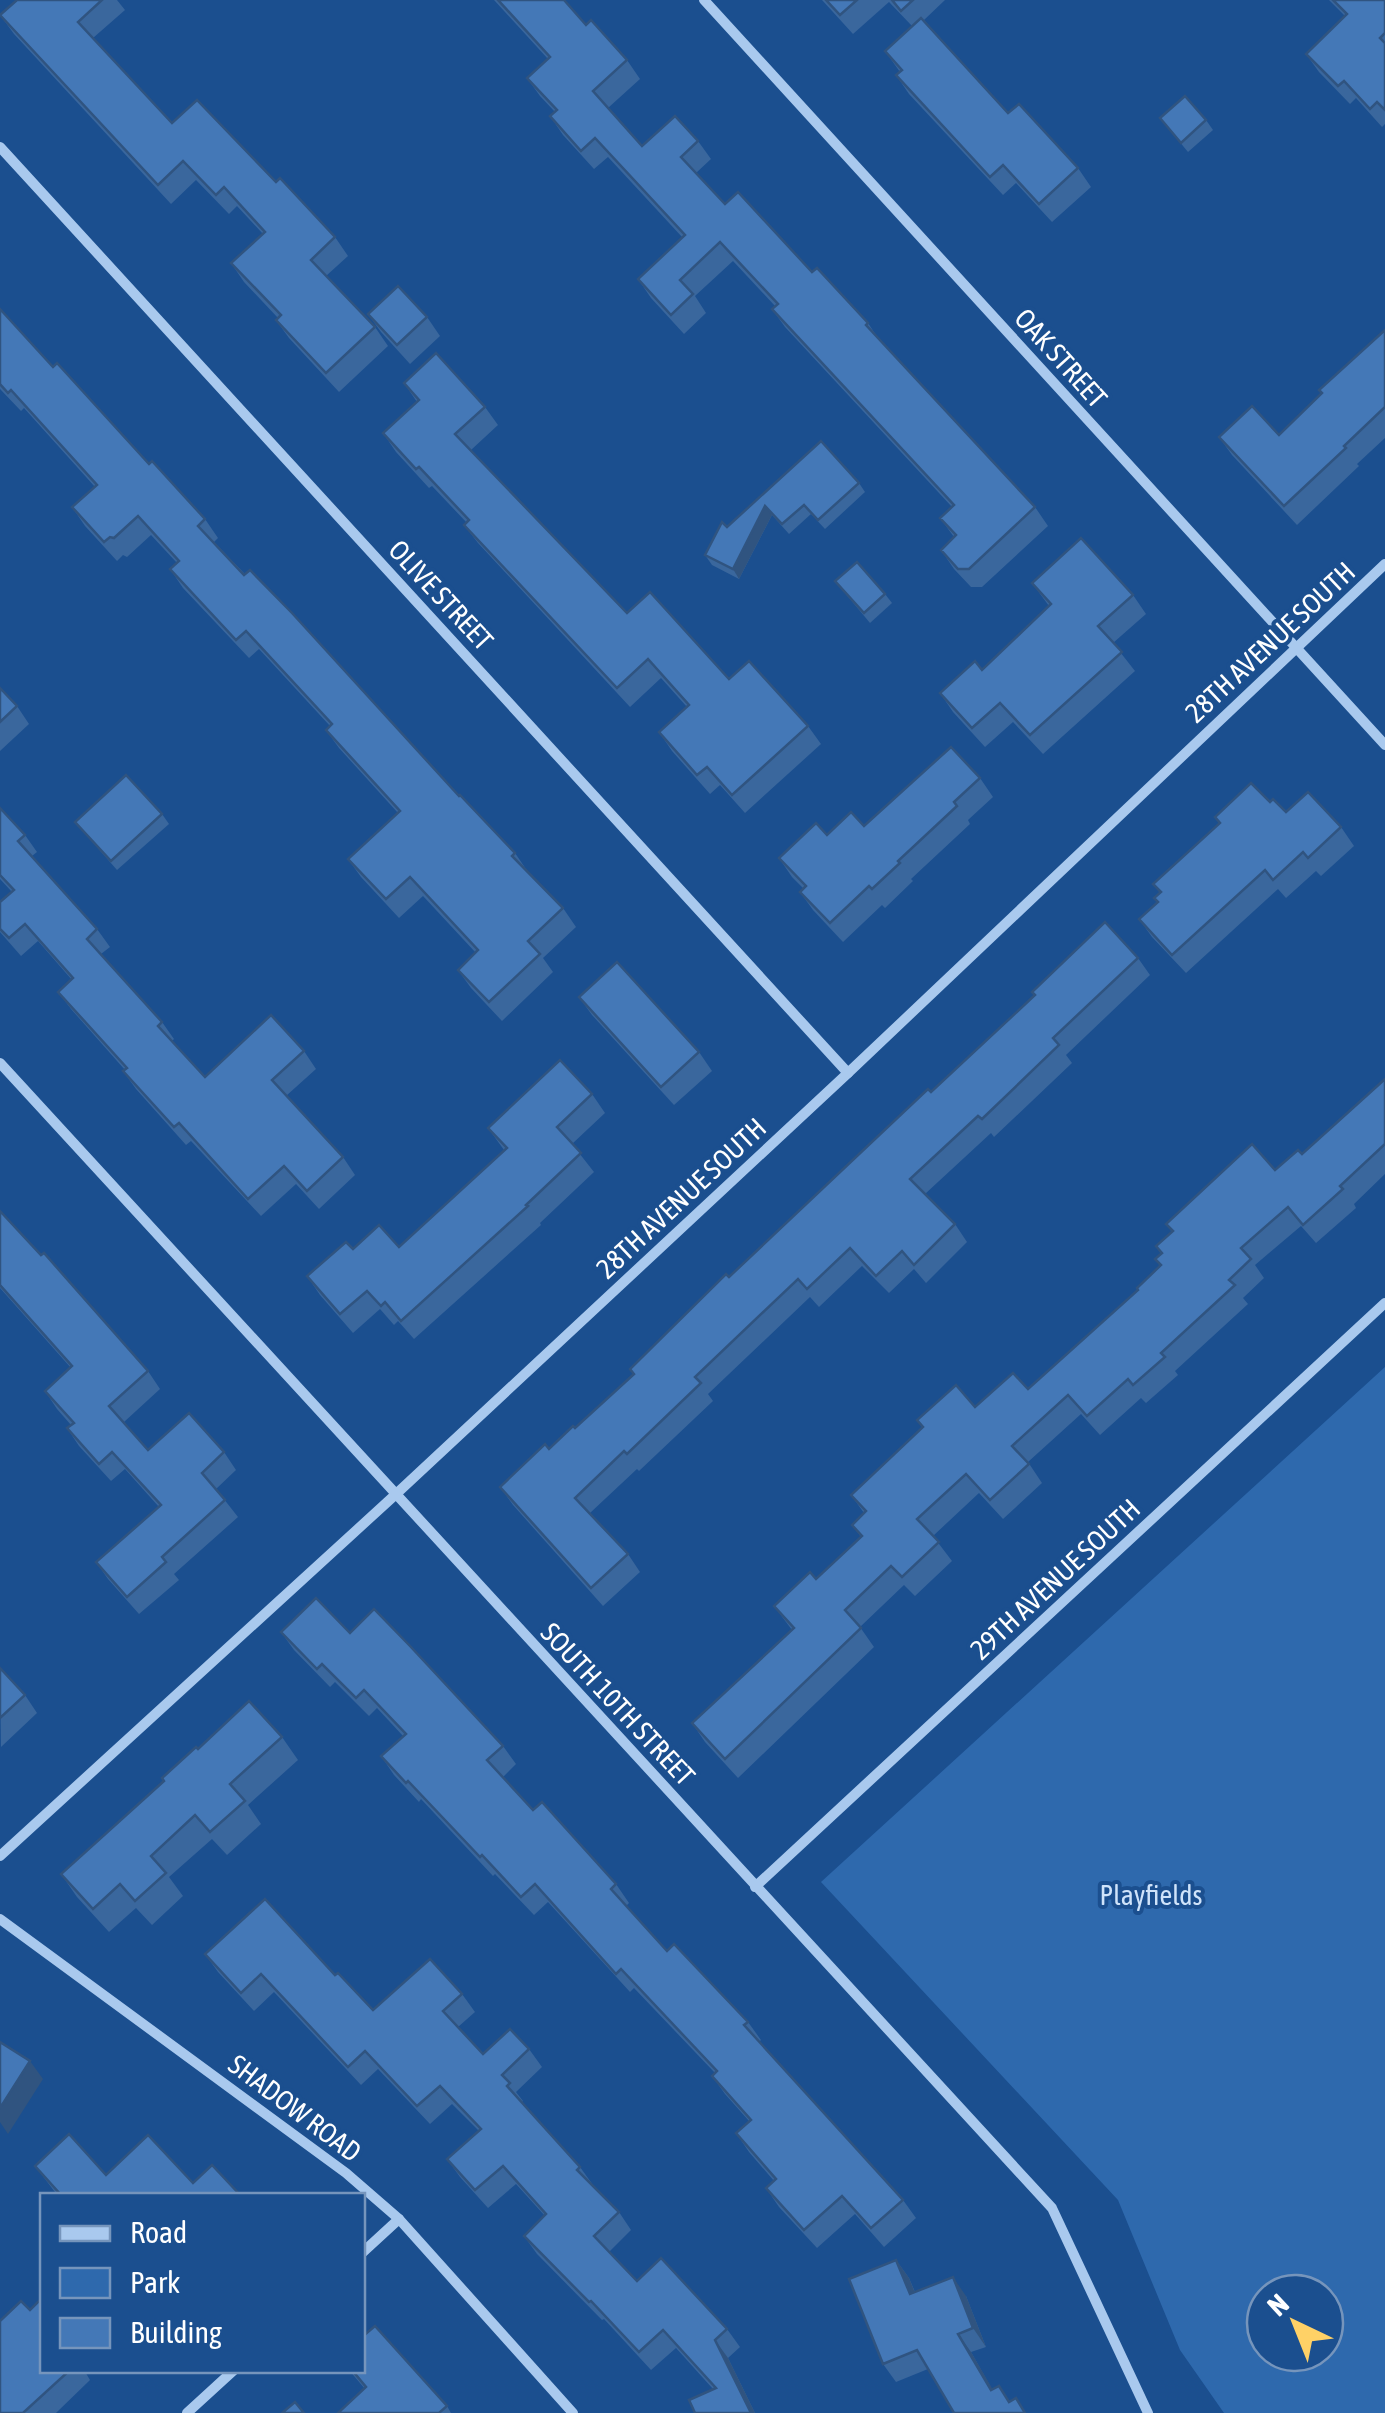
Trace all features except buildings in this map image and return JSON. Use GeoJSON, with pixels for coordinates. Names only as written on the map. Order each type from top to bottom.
{"type":"FeatureCollection","features":[{"type":"Feature","properties":{"kind":"street","name":"OAK STREET"},"geometry":{"type":"LineString","coordinates":[[704,0],[1385,745]]}},
{"type":"Feature","properties":{"kind":"street","name":"OLIVE STREET"},"geometry":{"type":"LineString","coordinates":[[0,147],[848,1073]]}},
{"type":"Feature","properties":{"kind":"street","name":"28TH AVENUE SOUTH"},"geometry":{"type":"LineString","coordinates":[[0,1856],[396,1495],[1385,564]]}},
{"type":"Feature","properties":{"kind":"street","name":"SOUTH 10TH STREET"},"geometry":{"type":"LineString","coordinates":[[0,1063],[1052,2208],[1148,2413]]}},
{"type":"Feature","properties":{"kind":"street","name":"29TH AVENUE SOUTH"},"geometry":{"type":"LineString","coordinates":[[756,1887],[1385,1303]]}},
{"type":"Feature","properties":{"kind":"street","name":"SHADOW ROAD"},"geometry":{"type":"LineString","coordinates":[[0,1918],[346,2172],[399,2219],[572,2413]]}},
{"type":"Feature","properties":{"kind":"street"},"geometry":{"type":"LineString","coordinates":[[365,2250],[399,2219]]}},
{"type":"Feature","properties":{"kind":"street"},"geometry":{"type":"LineString","coordinates":[[187,2413],[231,2373]]}},
{"type":"Feature","properties":{"kind":"green space","name":"Playfields"},"geometry":{"type":"Polygon","coordinates":[[[1385,1367],[1385,2413],[1224,2413],[1180,2350],[1118,2200],[821,1882],[1385,1367]]]}}]}
